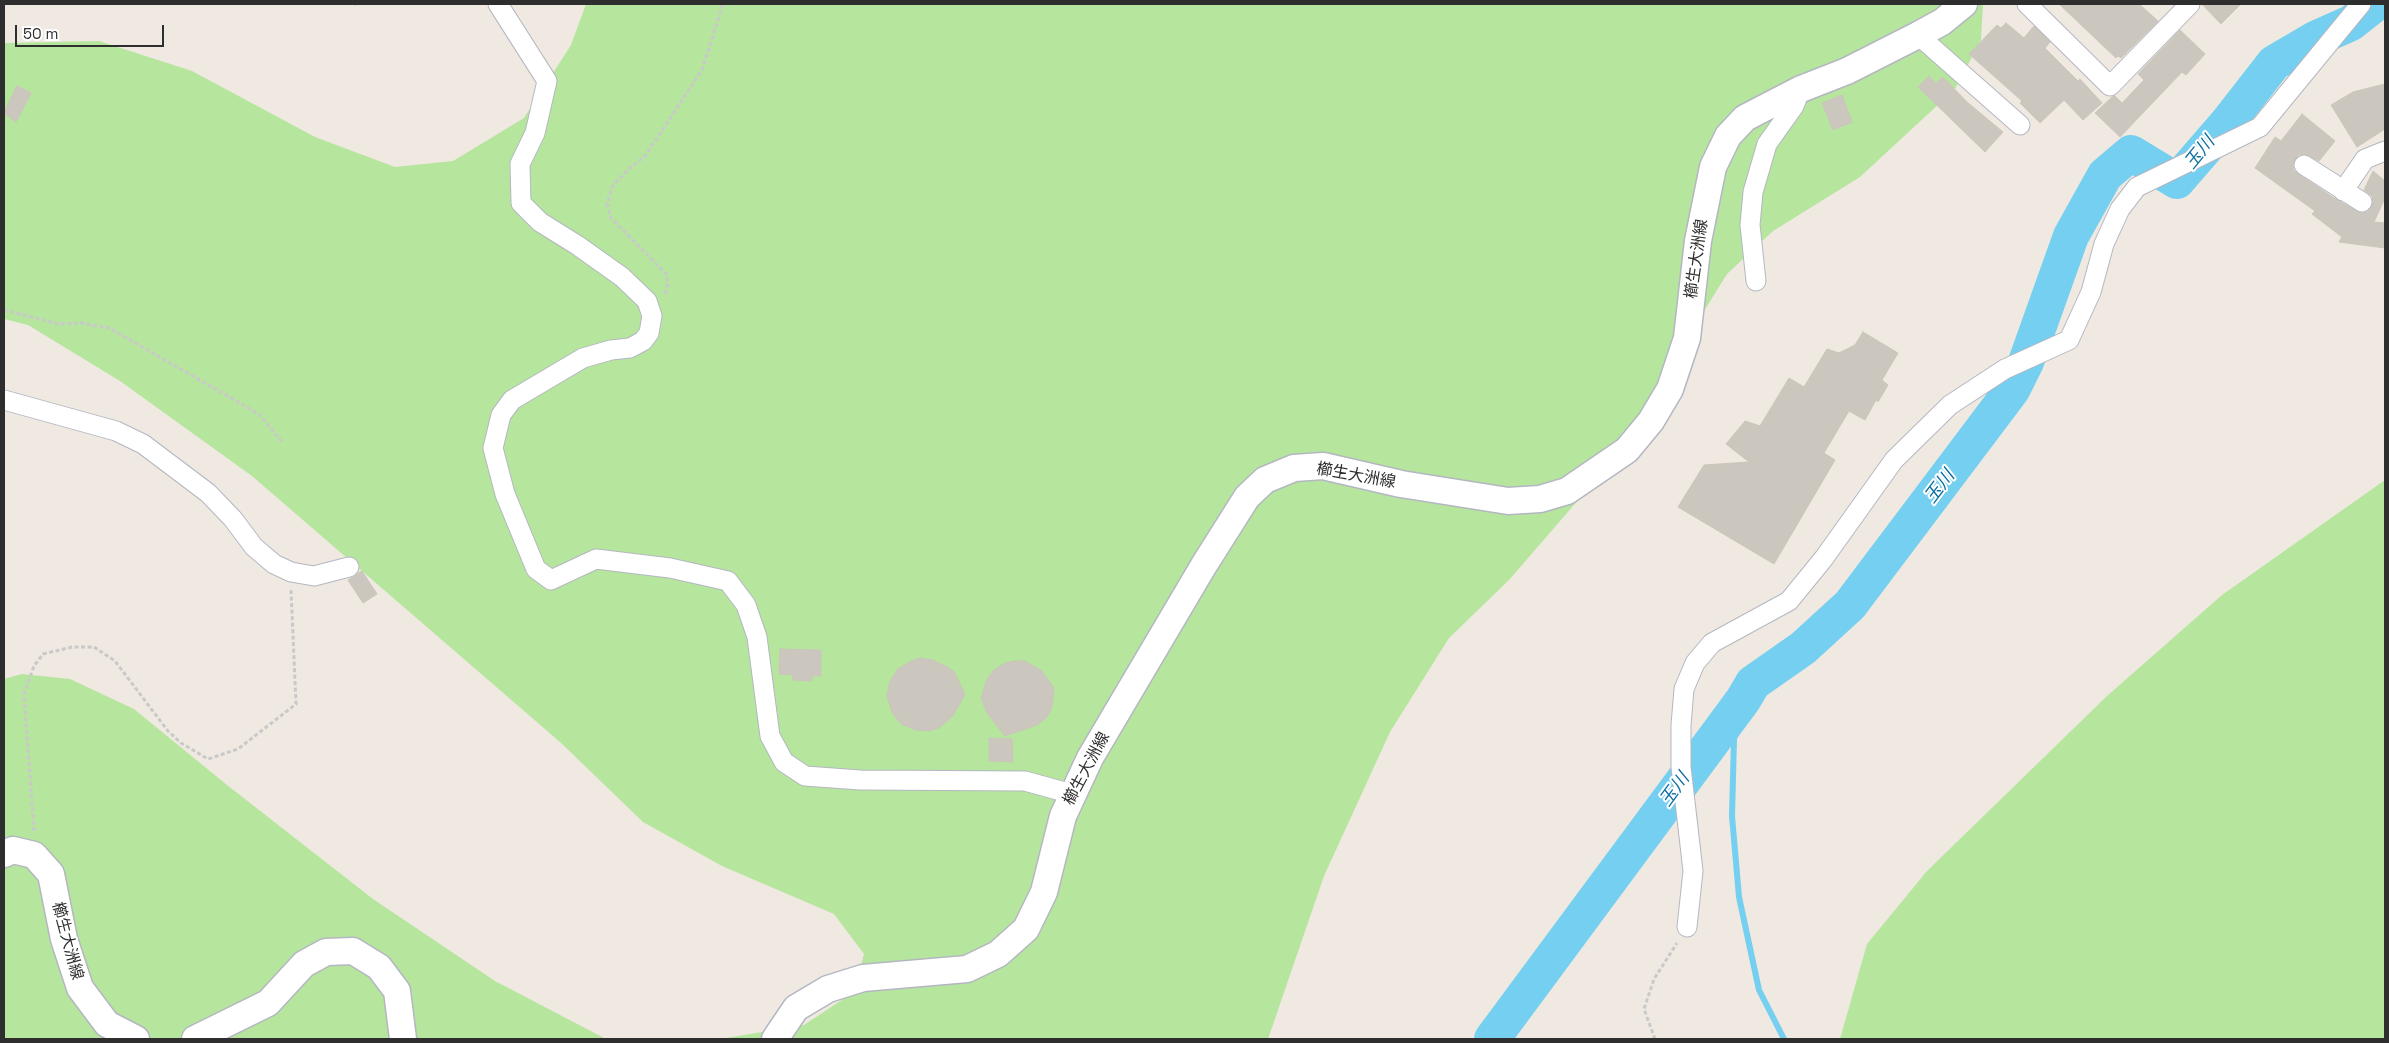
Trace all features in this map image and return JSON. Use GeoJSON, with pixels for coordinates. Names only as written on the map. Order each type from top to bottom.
{"type":"FeatureCollection","features":[{"type":"Feature","properties":{"kind":"main road","name":"櫛生大洲線"},"geometry":{"type":"LineString","coordinates":[[775,1039],[796,1008],[828,989],[863,978],[967,969],[998,954],[1026,929],[1044,892],[1063,816],[1090,758],[1204,565],[1247,497],[1265,480],[1294,468],[1323,466],[1401,484],[1508,501],[1540,499],[1567,491],[1627,450],[1651,421],[1670,389],[1687,338],[1698,241],[1712,166],[1728,136],[1745,118],[1801,89],[1848,71],[1918,35],[1942,22],[1964,4]]}},
{"type":"Feature","properties":{"kind":"main road"},"geometry":{"type":"LineString","coordinates":[[4,854],[13,850],[34,855]]}},
{"type":"Feature","properties":{"kind":"main road","name":"櫛生大洲線"},"geometry":{"type":"LineString","coordinates":[[34,855],[51,874],[64,939],[80,988],[107,1024],[136,1039]]}},
{"type":"Feature","properties":{"kind":"main road"},"geometry":{"type":"LineString","coordinates":[[195,1039],[268,1004],[304,964],[326,952],[353,951],[378,967],[397,991],[403,1039]]}},
{"type":"Feature","properties":{"kind":"street"},"geometry":{"type":"LineString","coordinates":[[498,4],[547,82],[535,133],[520,164],[521,203],[540,222],[577,245],[622,277],[647,301],[652,316],[649,332],[643,341],[630,348],[611,350],[583,358],[512,400],[501,415],[493,448],[505,494],[536,569],[551,580],[596,559],[670,568],[728,581],[746,605],[757,637],[770,736],[784,762],[805,776],[860,780],[1025,781],[1072,794]]}},
{"type":"Feature","properties":{"kind":"street"},"geometry":{"type":"LineString","coordinates":[[2027,4],[2110,86],[2185,6]]}},
{"type":"Feature","properties":{"kind":"street"},"geometry":{"type":"LineString","coordinates":[[1688,927],[1693,871],[1681,767],[1681,725],[1684,689],[1695,663],[1712,643],[1789,601],[1824,558],[1894,460],[1950,405],[2005,370],[2068,340],[2091,292],[2104,244],[2120,209],[2137,187],[2260,127],[2361,4]]}},
{"type":"Feature","properties":{"kind":"street"},"geometry":{"type":"LineString","coordinates":[[1918,35],[2020,125]]}},
{"type":"Feature","properties":{"kind":"street"},"geometry":{"type":"LineString","coordinates":[[1756,281],[1750,225],[1753,192],[1767,144],[1794,106],[1801,89]]}},
{"type":"Feature","properties":{"kind":"street"},"geometry":{"type":"LineString","coordinates":[[2343,191],[2365,159],[2385,152]]}},
{"type":"Feature","properties":{"kind":"street"},"geometry":{"type":"LineString","coordinates":[[2304,165],[2362,202]]}},
{"type":"Feature","properties":{"kind":"street"},"geometry":{"type":"LineString","coordinates":[[4,400],[116,431],[143,444],[208,493],[233,519],[254,546],[274,564],[291,572],[314,576],[348,567]]}},
{"type":"Feature","properties":{"kind":"path"},"geometry":{"type":"LineString","coordinates":[[647,301],[665,294],[668,284],[666,274],[611,218],[608,204],[613,185],[645,156],[702,70],[724,4]]}},
{"type":"Feature","properties":{"kind":"path"},"geometry":{"type":"LineString","coordinates":[[4,310],[59,324],[81,323],[109,328],[259,414],[283,443]]}},
{"type":"Feature","properties":{"kind":"path"},"geometry":{"type":"LineString","coordinates":[[34,855],[24,694],[34,666],[43,654],[72,647],[94,647],[115,661],[168,731],[180,743],[208,759],[238,749],[296,704],[291,618],[291,572]]}},
{"type":"Feature","properties":{"kind":"path"},"geometry":{"type":"LineString","coordinates":[[1654,1039],[1644,1009],[1654,979],[1688,927]]}},
{"type":"Feature","properties":{"kind":"green space"},"geometry":{"type":"Polygon","coordinates":[[[586,4],[1983,4],[1981,40],[1955,89],[1860,177],[1773,231],[1727,274],[1645,406],[1580,498],[1509,580],[1449,638],[1390,732],[1324,876],[1268,1039],[720,1039],[804,1025],[854,992],[864,954],[834,914],[722,866],[643,822],[560,742],[252,476],[120,381],[28,325],[4,319],[4,43],[99,41],[192,71],[315,137],[395,167],[453,161],[524,118],[571,45],[586,4]]]}},
{"type":"Feature","properties":{"kind":"green space"},"geometry":{"type":"Polygon","coordinates":[[[2385,480],[2385,1039],[1840,1039],[1867,944],[1927,871],[2107,696],[2222,595],[2385,480]]]}},
{"type":"Feature","properties":{"kind":"green space"},"geometry":{"type":"Polygon","coordinates":[[[22,674],[70,679],[134,709],[227,785],[373,899],[495,981],[606,1039],[4,1039],[4,679],[22,674]]]}},
{"type":"Feature","properties":{"kind":"building"},"geometry":{"type":"Polygon","coordinates":[[[2059,4],[2139,4],[2158,21],[2121,58],[2118,56],[2116,58],[2059,4]]]}},
{"type":"Feature","properties":{"kind":"building"},"geometry":{"type":"Polygon","coordinates":[[[2202,4],[2241,4],[2221,24],[2202,4]]]}},
{"type":"Feature","properties":{"kind":"building"},"geometry":{"type":"Polygon","coordinates":[[[2006,23],[2024,38],[2034,26],[2050,42],[2045,48],[2078,81],[2080,79],[2102,103],[2083,120],[2064,100],[2040,123],[2020,103],[2022,101],[1969,54],[1997,25],[2001,28],[2006,23]]]}},
{"type":"Feature","properties":{"kind":"building"},"geometry":{"type":"Polygon","coordinates":[[[2180,30],[2205,54],[2186,75],[2182,72],[2120,137],[2095,113],[2112,97],[2115,96],[2122,103],[2144,80],[2138,74],[2180,30]]]}},
{"type":"Feature","properties":{"kind":"building"},"geometry":{"type":"Polygon","coordinates":[[[1929,76],[1936,83],[1943,77],[1967,102],[2003,132],[1985,152],[1918,87],[1929,76]]]}},
{"type":"Feature","properties":{"kind":"building"},"geometry":{"type":"Polygon","coordinates":[[[2385,84],[2385,129],[2357,147],[2331,105],[2353,92],[2385,84]]]}},
{"type":"Feature","properties":{"kind":"building"},"geometry":{"type":"Polygon","coordinates":[[[17,86],[31,93],[16,122],[4,113],[17,86]]]}},
{"type":"Feature","properties":{"kind":"building"},"geometry":{"type":"Polygon","coordinates":[[[1842,95],[1852,122],[1833,130],[1822,103],[1842,95]]]}},
{"type":"Feature","properties":{"kind":"building"},"geometry":{"type":"Polygon","coordinates":[[[2302,114],[2335,141],[2319,161],[2305,154],[2298,155],[2293,164],[2294,171],[2337,200],[2361,213],[2368,212],[2373,203],[2372,196],[2364,190],[2373,171],[2385,181],[2385,198],[2374,222],[2385,223],[2385,248],[2339,242],[2342,237],[2312,214],[2315,211],[2255,168],[2275,137],[2281,141],[2302,114]]]}},
{"type":"Feature","properties":{"kind":"building"},"geometry":{"type":"Polygon","coordinates":[[[1863,332],[1898,353],[1882,380],[1888,385],[1878,402],[1876,400],[1865,420],[1849,411],[1824,453],[1835,460],[1774,564],[1678,507],[1704,465],[1749,462],[1726,444],[1745,421],[1760,426],[1789,378],[1804,387],[1827,349],[1839,353],[1855,345],[1863,332]]]}},
{"type":"Feature","properties":{"kind":"building"},"geometry":{"type":"Polygon","coordinates":[[[362,571],[377,594],[363,603],[348,580],[362,571]]]}},
{"type":"Feature","properties":{"kind":"building"},"geometry":{"type":"Polygon","coordinates":[[[780,649],[821,650],[821,676],[812,676],[812,681],[793,680],[793,675],[779,674],[780,649]]]}},
{"type":"Feature","properties":{"kind":"building"},"geometry":{"type":"Polygon","coordinates":[[[920,658],[933,660],[954,672],[965,694],[953,716],[939,728],[929,731],[916,730],[901,724],[892,712],[887,696],[890,681],[898,669],[920,658]]]}},
{"type":"Feature","properties":{"kind":"building"},"geometry":{"type":"Polygon","coordinates":[[[1025,661],[1042,671],[1054,688],[1053,700],[1051,710],[1046,718],[1037,725],[1005,736],[987,713],[981,698],[987,679],[994,670],[1005,663],[1025,661]]]}},
{"type":"Feature","properties":{"kind":"building"},"geometry":{"type":"Polygon","coordinates":[[[989,738],[1012,739],[1013,762],[989,761],[989,738]]]}},
{"type":"Feature","properties":{"kind":"waterway","name":"玉川"},"geometry":{"type":"LineString","coordinates":[[1492,1039],[1743,700],[1753,683],[1803,648],[1850,605],[2012,390],[2026,362],[2071,236],[2105,175],[2131,153],[2177,181],[2228,122],[2274,63],[2315,39],[2351,23],[2375,4]]}},
{"type":"Feature","properties":{"kind":"waterway"},"geometry":{"type":"LineString","coordinates":[[1743,700],[1734,739],[1732,816],[1739,897],[1759,990],[1784,1039]]}}]}
